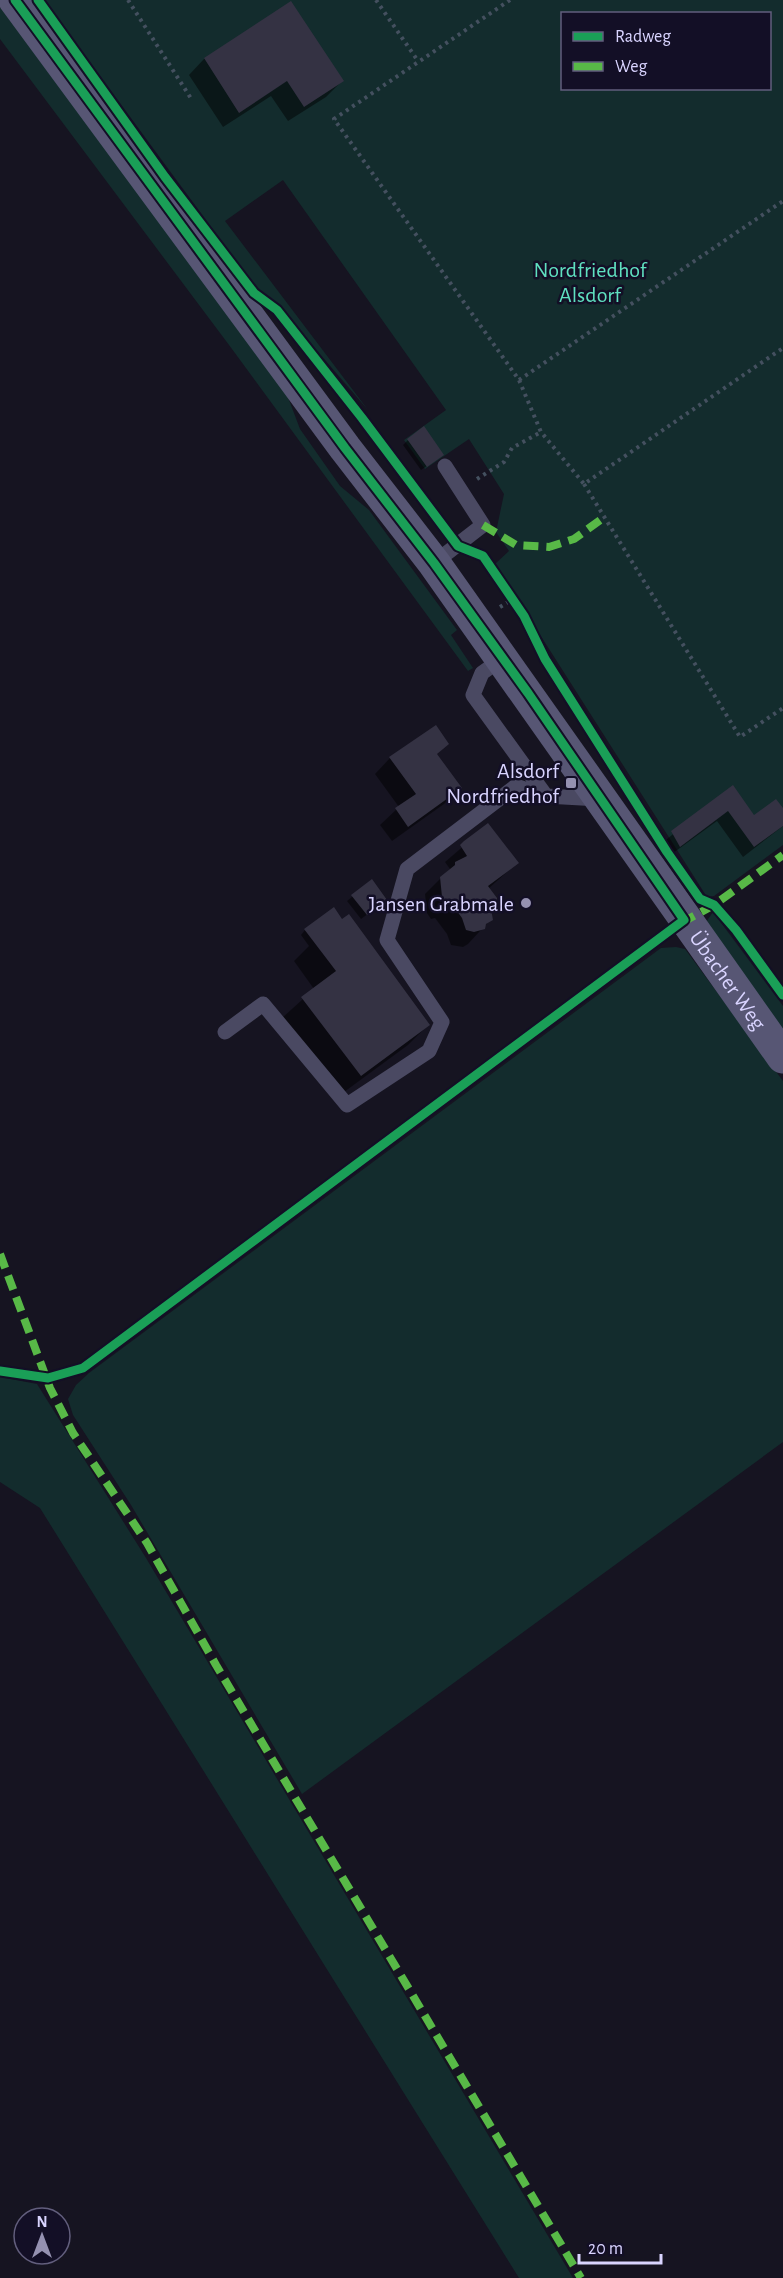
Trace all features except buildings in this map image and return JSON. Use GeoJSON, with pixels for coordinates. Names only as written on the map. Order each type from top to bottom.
{"type":"FeatureCollection","features":[{"type":"Feature","properties":{"kind":"main road","name":"Übacher Weg"},"geometry":{"type":"LineString","coordinates":[[15,0],[345,448],[434,563],[783,1057]]}},
{"type":"Feature","properties":{"kind":"lane"},"geometry":{"type":"LineString","coordinates":[[434,563],[483,525],[445,466]]}},
{"type":"Feature","properties":{"kind":"lane"},"geometry":{"type":"LineString","coordinates":[[503,658],[482,674],[472,695],[546,796]]}},
{"type":"Feature","properties":{"kind":"lane"},"geometry":{"type":"LineString","coordinates":[[225,1032],[263,1004],[347,1105],[429,1051],[442,1022],[387,940],[407,869],[516,786],[546,796],[599,799]]}},
{"type":"Feature","properties":{"kind":"path"},"geometry":{"type":"LineString","coordinates":[[128,0],[192,100]]}},
{"type":"Feature","properties":{"kind":"path"},"geometry":{"type":"LineString","coordinates":[[376,0],[418,61]]}},
{"type":"Feature","properties":{"kind":"path"},"geometry":{"type":"LineString","coordinates":[[510,0],[334,119],[519,380],[541,432],[584,484],[740,737],[783,708]]}},
{"type":"Feature","properties":{"kind":"path"},"geometry":{"type":"LineString","coordinates":[[519,380],[783,201]]}},
{"type":"Feature","properties":{"kind":"path"},"geometry":{"type":"LineString","coordinates":[[584,484],[783,348]]}},
{"type":"Feature","properties":{"kind":"path"},"geometry":{"type":"LineString","coordinates":[[460,490],[504,462],[512,448],[541,432]]}},
{"type":"Feature","properties":{"kind":"green space","name":"Nordfriedhof Alsdorf"},"geometry":{"type":"Polygon","coordinates":[[[44,0],[783,0],[783,845],[714,896],[707,897],[495,564],[509,551],[496,532],[504,494],[469,439],[425,469],[404,440],[446,410],[283,180],[225,221],[368,410],[276,303],[256,288],[44,0]]]}},
{"type":"Feature","properties":{"kind":"green space"},"geometry":{"type":"Polygon","coordinates":[[[0,7],[286,392],[300,429],[340,486],[369,510],[457,630],[451,635],[473,668],[468,671],[232,349],[0,39],[0,7]]]}},
{"type":"Feature","properties":{"kind":"green space"},"geometry":{"type":"Polygon","coordinates":[[[713,912],[783,1006],[783,1033],[704,925],[713,912]]]}},
{"type":"Feature","properties":{"kind":"green space"},"geometry":{"type":"Polygon","coordinates":[[[661,948],[685,949],[783,1081],[783,1442],[302,1794],[131,1505],[73,1415],[68,1399],[76,1385],[89,1373],[661,948]]]}},
{"type":"Feature","properties":{"kind":"green space"},"geometry":{"type":"Polygon","coordinates":[[[0,1377],[37,1384],[146,1558],[573,2278],[519,2278],[40,1508],[0,1482],[0,1377]]]}},
{"type":"Feature","properties":{"kind":"marked path"},"geometry":{"type":"LineString","coordinates":[[483,525],[516,545],[549,547],[574,539],[603,518]]}},
{"type":"Feature","properties":{"kind":"marked path"},"geometry":{"type":"LineString","coordinates":[[681,923],[714,905],[783,855]]}},
{"type":"Feature","properties":{"kind":"marked path"},"geometry":{"type":"LineString","coordinates":[[0,1254],[50,1388],[73,1433],[147,1543],[216,1665],[581,2278]]}},
{"type":"Feature","properties":{"kind":"cycle path"},"geometry":{"type":"LineString","coordinates":[[0,1371],[48,1378],[83,1368],[684,920],[528,693],[434,563],[345,448],[15,0]]}},
{"type":"Feature","properties":{"kind":"cycle path"},"geometry":{"type":"LineString","coordinates":[[38,0],[165,177],[254,293],[277,310],[458,546],[483,556],[524,616],[545,659],[667,852],[700,899],[714,905],[736,930],[783,995]]}},
{"type":"Feature","properties":{"kind":"place","name":"Alsdorf Nordfriedhof"},"geometry":{"type":"Point","coordinates":[571,783]}},
{"type":"Feature","properties":{"kind":"place","name":"Jansen Grabmale"},"geometry":{"type":"Point","coordinates":[526,903]}}]}
